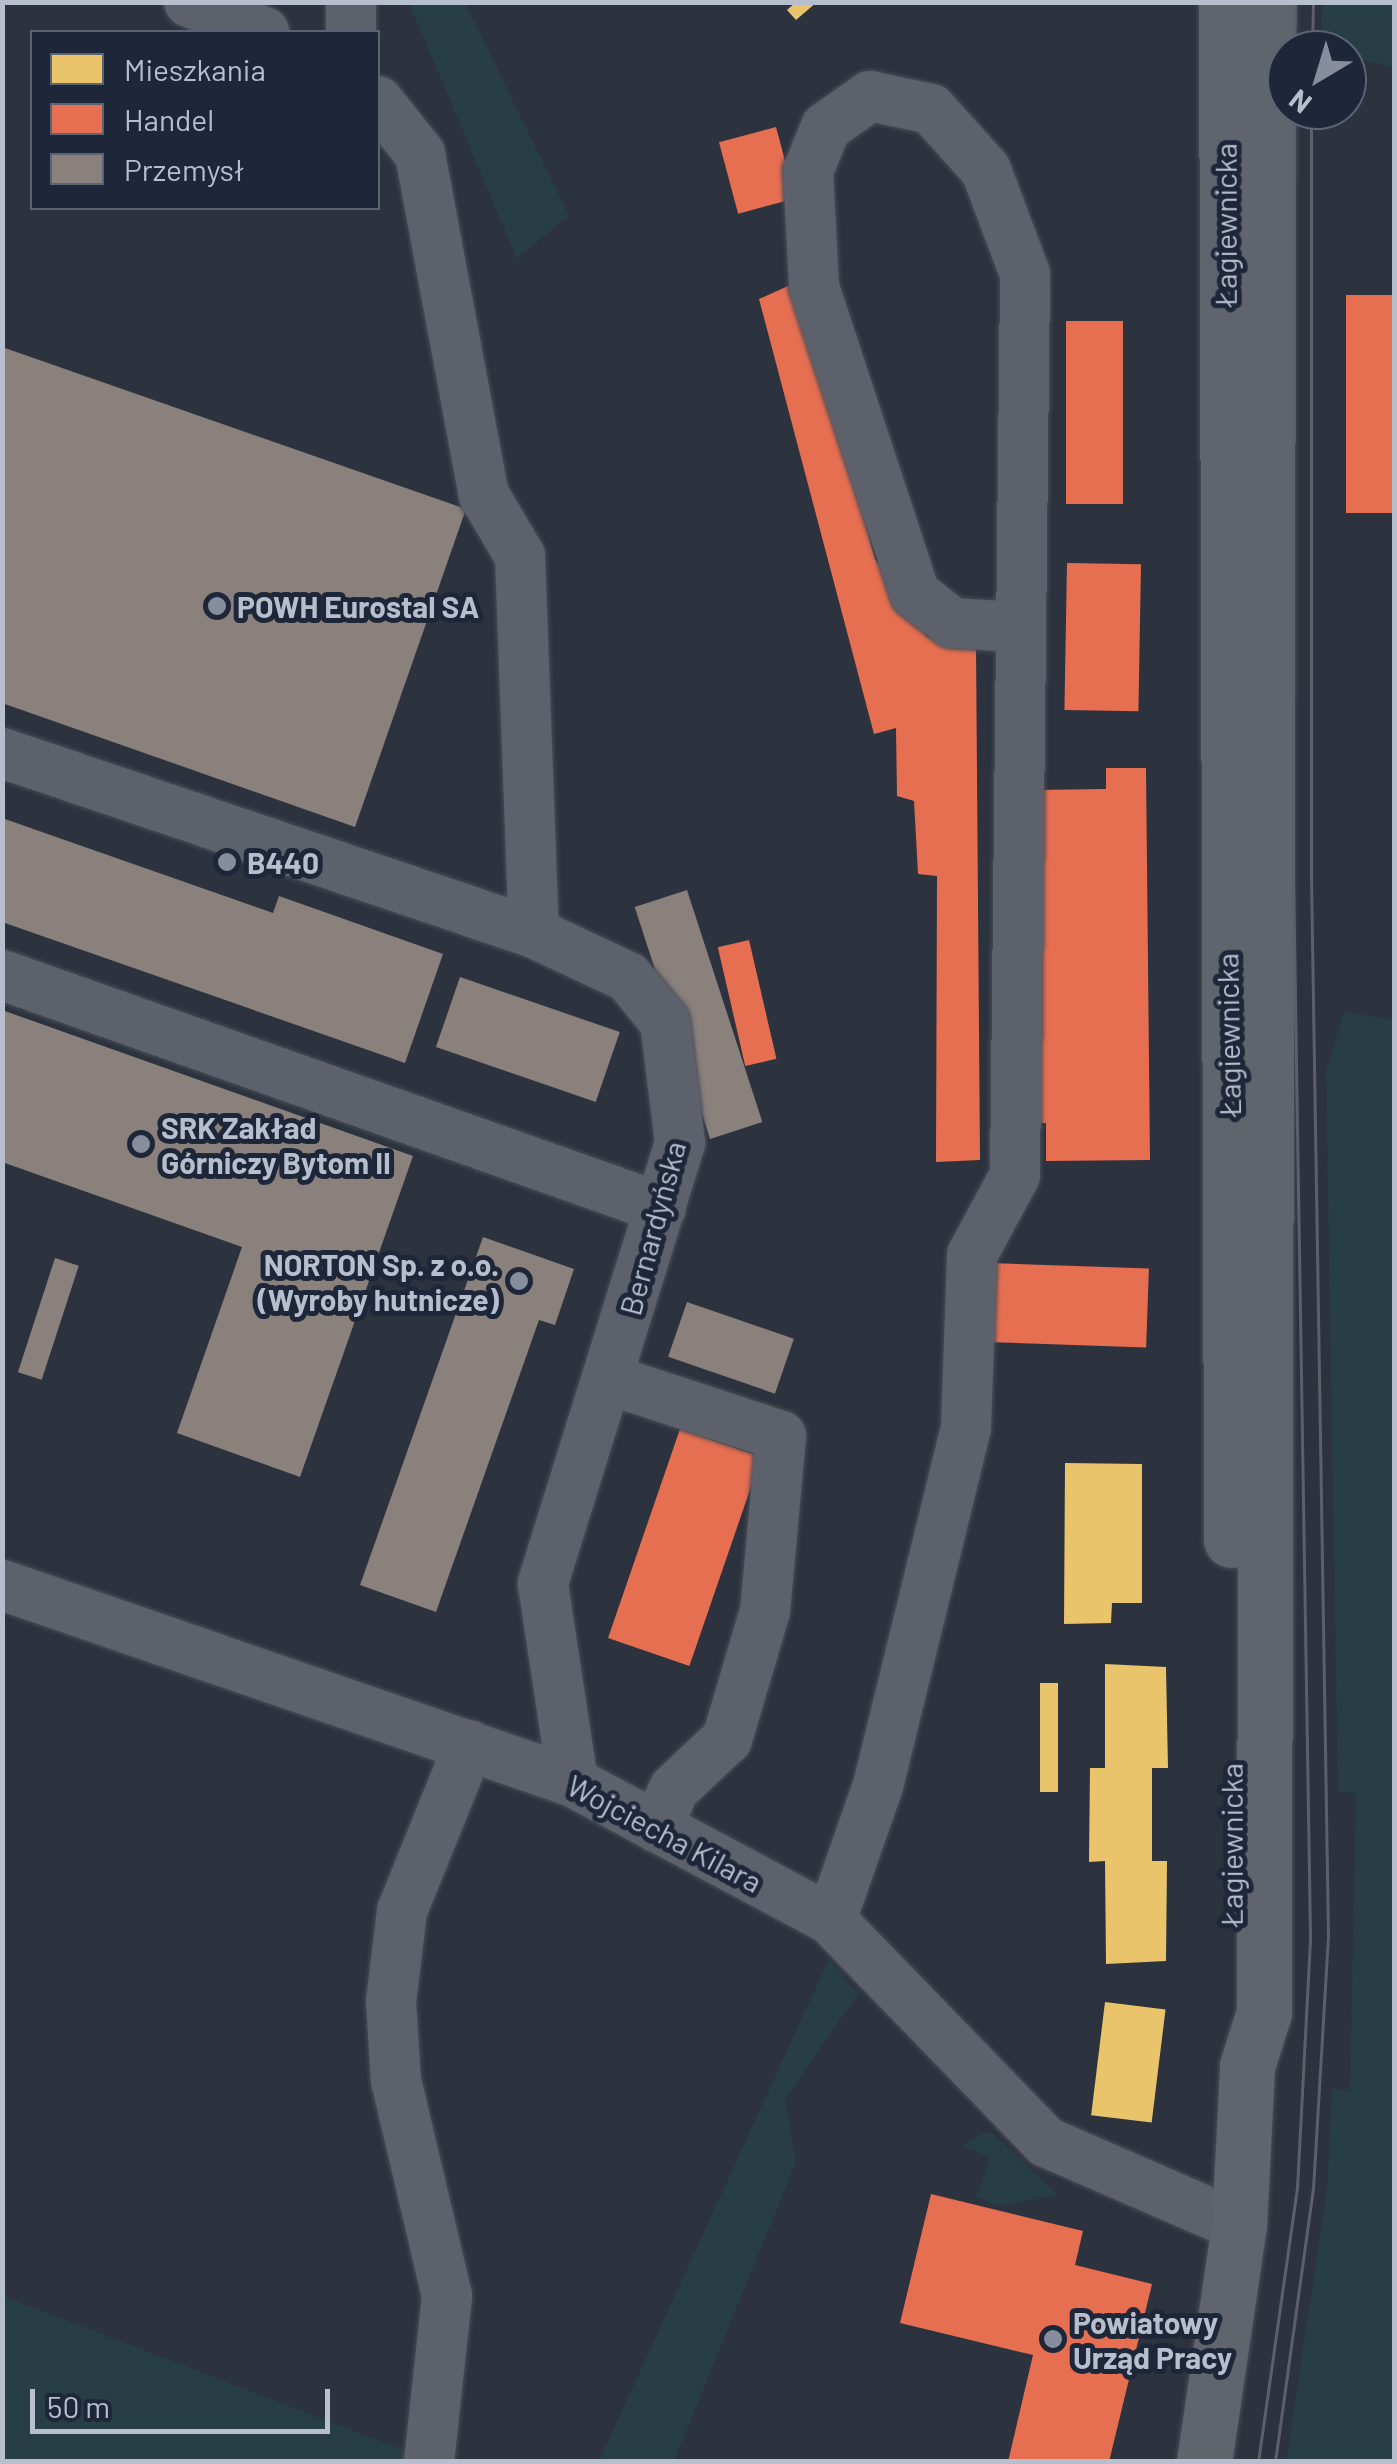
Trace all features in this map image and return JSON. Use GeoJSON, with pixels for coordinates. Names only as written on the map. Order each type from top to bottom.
{"type":"FeatureCollection","features":[{"type":"Feature","properties":{"kind":"main road","name":"Łagiewnicka"},"geometry":{"type":"LineString","coordinates":[[1226,2],[1230,2002],[1247,2066]]}},
{"type":"Feature","properties":{"kind":"main road","name":"Łagiewnicka"},"geometry":{"type":"LineString","coordinates":[[1204,2462],[1239,2226],[1247,2066],[1264,2012],[1270,1426],[1268,2]]}},
{"type":"Feature","properties":{"kind":"street"},"geometry":{"type":"LineString","coordinates":[[189,2],[259,30]]}},
{"type":"Feature","properties":{"kind":"street"},"geometry":{"type":"LineString","coordinates":[[351,2],[351,30]]}},
{"type":"Feature","properties":{"kind":"street"},"geometry":{"type":"LineString","coordinates":[[831,1920],[878,1786],[966,1428],[972,1256],[1015,1175],[1017,627],[1025,274],[986,170],[931,109],[870,96],[826,127],[808,171],[814,287],[915,594],[952,623],[1017,627]]}},
{"type":"Feature","properties":{"kind":"street"},"geometry":{"type":"LineString","coordinates":[[380,104],[420,154],[484,495],[520,556],[534,933]]}},
{"type":"Feature","properties":{"kind":"street","name":"Bernardyńska"},"geometry":{"type":"LineString","coordinates":[[2,753],[534,933],[628,978],[665,1022],[680,1144],[611,1380],[543,1584],[573,1782]]}},
{"type":"Feature","properties":{"kind":"street"},"geometry":{"type":"LineString","coordinates":[[2,975],[661,1208]]}},
{"type":"Feature","properties":{"kind":"street"},"geometry":{"type":"LineString","coordinates":[[611,1380],[781,1436],[765,1611],[727,1739],[674,1789],[657,1826]]}},
{"type":"Feature","properties":{"kind":"street","name":"Wojciecha Kilara"},"geometry":{"type":"LineString","coordinates":[[2,1585],[573,1782],[831,1920],[1046,2142],[1239,2226]]}},
{"type":"Feature","properties":{"kind":"street"},"geometry":{"type":"LineString","coordinates":[[429,2462],[447,2296],[396,2081],[391,2002],[402,1911],[469,1746]]}},
{"type":"Feature","properties":{"kind":"shaded area"},"geometry":{"type":"Polygon","coordinates":[[[1322,2],[1394,3],[1394,67],[1367,61],[1367,30],[1321,30],[1322,2]]]}},
{"type":"Feature","properties":{"kind":"shaded area"},"geometry":{"type":"Polygon","coordinates":[[[409,3],[465,3],[569,215],[517,259],[409,3]]]}},
{"type":"Feature","properties":{"kind":"shaded area"},"geometry":{"type":"Polygon","coordinates":[[[1344,1012],[1394,1020],[1394,2461],[1286,2462],[1327,2189],[1332,2089],[1350,2089],[1356,1793],[1338,1792],[1326,1071],[1344,1012]]]}},
{"type":"Feature","properties":{"kind":"shaded area"},"geometry":{"type":"Polygon","coordinates":[[[829,1959],[858,1994],[785,2099],[796,2162],[674,2461],[599,2461],[829,1959]]]}},
{"type":"Feature","properties":{"kind":"shaded area"},"geometry":{"type":"Polygon","coordinates":[[[980,2133],[993,2133],[1058,2195],[999,2206],[976,2197],[990,2157],[963,2146],[980,2133]]]}},
{"type":"Feature","properties":{"kind":"shaded area"},"geometry":{"type":"Polygon","coordinates":[[[3,2296],[432,2461],[3,2461],[3,2296]]]}},
{"type":"Feature","properties":{"kind":"building: Mieszkania"},"geometry":{"type":"Polygon","coordinates":[[[796,2],[817,2],[796,20],[787,10],[796,2]]]}},
{"type":"Feature","properties":{"kind":"building: Mieszkania"},"geometry":{"type":"Polygon","coordinates":[[[1065,1463],[1142,1464],[1142,1603],[1112,1603],[1111,1623],[1064,1624],[1065,1463]]]}},
{"type":"Feature","properties":{"kind":"building: Mieszkania"},"geometry":{"type":"Polygon","coordinates":[[[1105,1664],[1166,1667],[1168,1768],[1152,1768],[1152,1861],[1167,1861],[1166,1961],[1106,1964],[1105,1861],[1089,1862],[1090,1768],[1105,1768],[1105,1664]]]}},
{"type":"Feature","properties":{"kind":"building: Mieszkania"},"geometry":{"type":"Polygon","coordinates":[[[1040,1683],[1058,1683],[1058,1792],[1040,1792],[1040,1683]]]}},
{"type":"Feature","properties":{"kind":"building: Mieszkania"},"geometry":{"type":"Polygon","coordinates":[[[1105,2002],[1166,2009],[1152,2123],[1091,2115],[1105,2002]]]}},
{"type":"Feature","properties":{"kind":"building: Handel"},"geometry":{"type":"Polygon","coordinates":[[[776,127],[795,198],[738,214],[719,142],[776,127]]]}},
{"type":"Feature","properties":{"kind":"building: Handel"},"geometry":{"type":"Polygon","coordinates":[[[799,281],[875,559],[927,637],[976,645],[980,1160],[936,1162],[937,876],[918,874],[914,801],[897,796],[896,728],[874,734],[759,299],[799,281]]]}},
{"type":"Feature","properties":{"kind":"building: Handel"},"geometry":{"type":"Polygon","coordinates":[[[1346,295],[1394,295],[1394,513],[1346,513],[1346,295]]]}},
{"type":"Feature","properties":{"kind":"building: Handel"},"geometry":{"type":"Polygon","coordinates":[[[1066,321],[1123,321],[1123,504],[1066,504],[1066,321]]]}},
{"type":"Feature","properties":{"kind":"building: Handel"},"geometry":{"type":"Polygon","coordinates":[[[1067,563],[1141,564],[1138,711],[1064,710],[1067,563]]]}},
{"type":"Feature","properties":{"kind":"building: Handel"},"geometry":{"type":"Polygon","coordinates":[[[1106,768],[1146,768],[1150,1160],[1046,1161],[1046,1123],[1037,1123],[1034,790],[1106,789],[1106,768]]]}},
{"type":"Feature","properties":{"kind":"building: Handel"},"geometry":{"type":"Polygon","coordinates":[[[749,940],[776,1059],[745,1066],[718,947],[749,940]]]}},
{"type":"Feature","properties":{"kind":"building: Handel"},"geometry":{"type":"Polygon","coordinates":[[[990,1263],[1149,1269],[1146,1348],[987,1342],[990,1263]]]}},
{"type":"Feature","properties":{"kind":"building: Handel"},"geometry":{"type":"Polygon","coordinates":[[[680,1429],[761,1457],[689,1666],[608,1638],[680,1429]]]}},
{"type":"Feature","properties":{"kind":"building: Handel","name":"Powiatowy Urząd Pracy"},"geometry":{"type":"Polygon","coordinates":[[[931,2194],[1083,2231],[1075,2265],[1152,2284],[1109,2462],[1008,2462],[1033,2355],[900,2323],[931,2194]]]}},
{"type":"Feature","properties":{"kind":"building: Przemysł","name":"POWH Eurostal SA"},"geometry":{"type":"Polygon","coordinates":[[[2,347],[466,509],[355,827],[2,703],[2,347]]]}},
{"type":"Feature","properties":{"kind":"building: Przemysł"},"geometry":{"type":"Polygon","coordinates":[[[2,818],[273,913],[279,896],[443,954],[405,1063],[2,922],[2,818]]]}},
{"type":"Feature","properties":{"kind":"building: Przemysł","name":"B440"},"geometry":{"type":"Polygon","coordinates":[[[221,853],[236,859],[231,871],[216,865],[221,853]]]}},
{"type":"Feature","properties":{"kind":"building: Przemysł"},"geometry":{"type":"Polygon","coordinates":[[[687,890],[762,1122],[710,1139],[635,907],[687,890]]]}},
{"type":"Feature","properties":{"kind":"building: Przemysł"},"geometry":{"type":"Polygon","coordinates":[[[460,977],[620,1032],[596,1102],[436,1047],[460,977]]]}},
{"type":"Feature","properties":{"kind":"building: Przemysł"},"geometry":{"type":"Polygon","coordinates":[[[2,1010],[413,1156],[300,1477],[177,1433],[242,1247],[2,1162],[2,1010]]]}},
{"type":"Feature","properties":{"kind":"building: Przemysł"},"geometry":{"type":"Polygon","coordinates":[[[483,1237],[574,1269],[555,1325],[539,1320],[436,1612],[360,1585],[483,1237]]]}},
{"type":"Feature","properties":{"kind":"building: Przemysł"},"geometry":{"type":"Polygon","coordinates":[[[55,1258],[79,1266],[42,1380],[18,1372],[55,1258]]]}},
{"type":"Feature","properties":{"kind":"building: Przemysł"},"geometry":{"type":"Polygon","coordinates":[[[687,1302],[794,1339],[775,1394],[668,1357],[687,1302]]]}},
{"type":"Feature","properties":{"kind":"tram line"},"geometry":{"type":"LineString","coordinates":[[1294,30],[1295,2]]}},
{"type":"Feature","properties":{"kind":"tram line"},"geometry":{"type":"LineString","coordinates":[[1312,30],[1313,2]]}},
{"type":"Feature","properties":{"kind":"tram line"},"geometry":{"type":"LineString","coordinates":[[1258,2462],[1297,2188],[1310,1936],[1293,875],[1294,130]]}},
{"type":"Feature","properties":{"kind":"tram line"},"geometry":{"type":"LineString","coordinates":[[1275,2462],[1313,2189],[1328,1936],[1311,875],[1311,130]]}},
{"type":"Feature","properties":{"kind":"place","name":"POWH Eurostal SA"},"geometry":{"type":"Point","coordinates":[217,606]}},
{"type":"Feature","properties":{"kind":"place","name":"B440"},"geometry":{"type":"Point","coordinates":[227,862]}},
{"type":"Feature","properties":{"kind":"place","name":"SRK Zakład Górniczy Bytom II"},"geometry":{"type":"Point","coordinates":[141,1144]}},
{"type":"Feature","properties":{"kind":"place","name":"NORTON Sp. z o.o. (Wyroby hutnicze)"},"geometry":{"type":"Point","coordinates":[519,1281]}},
{"type":"Feature","properties":{"kind":"place","name":"Powiatowy Urząd Pracy"},"geometry":{"type":"Point","coordinates":[1053,2339]}}]}
